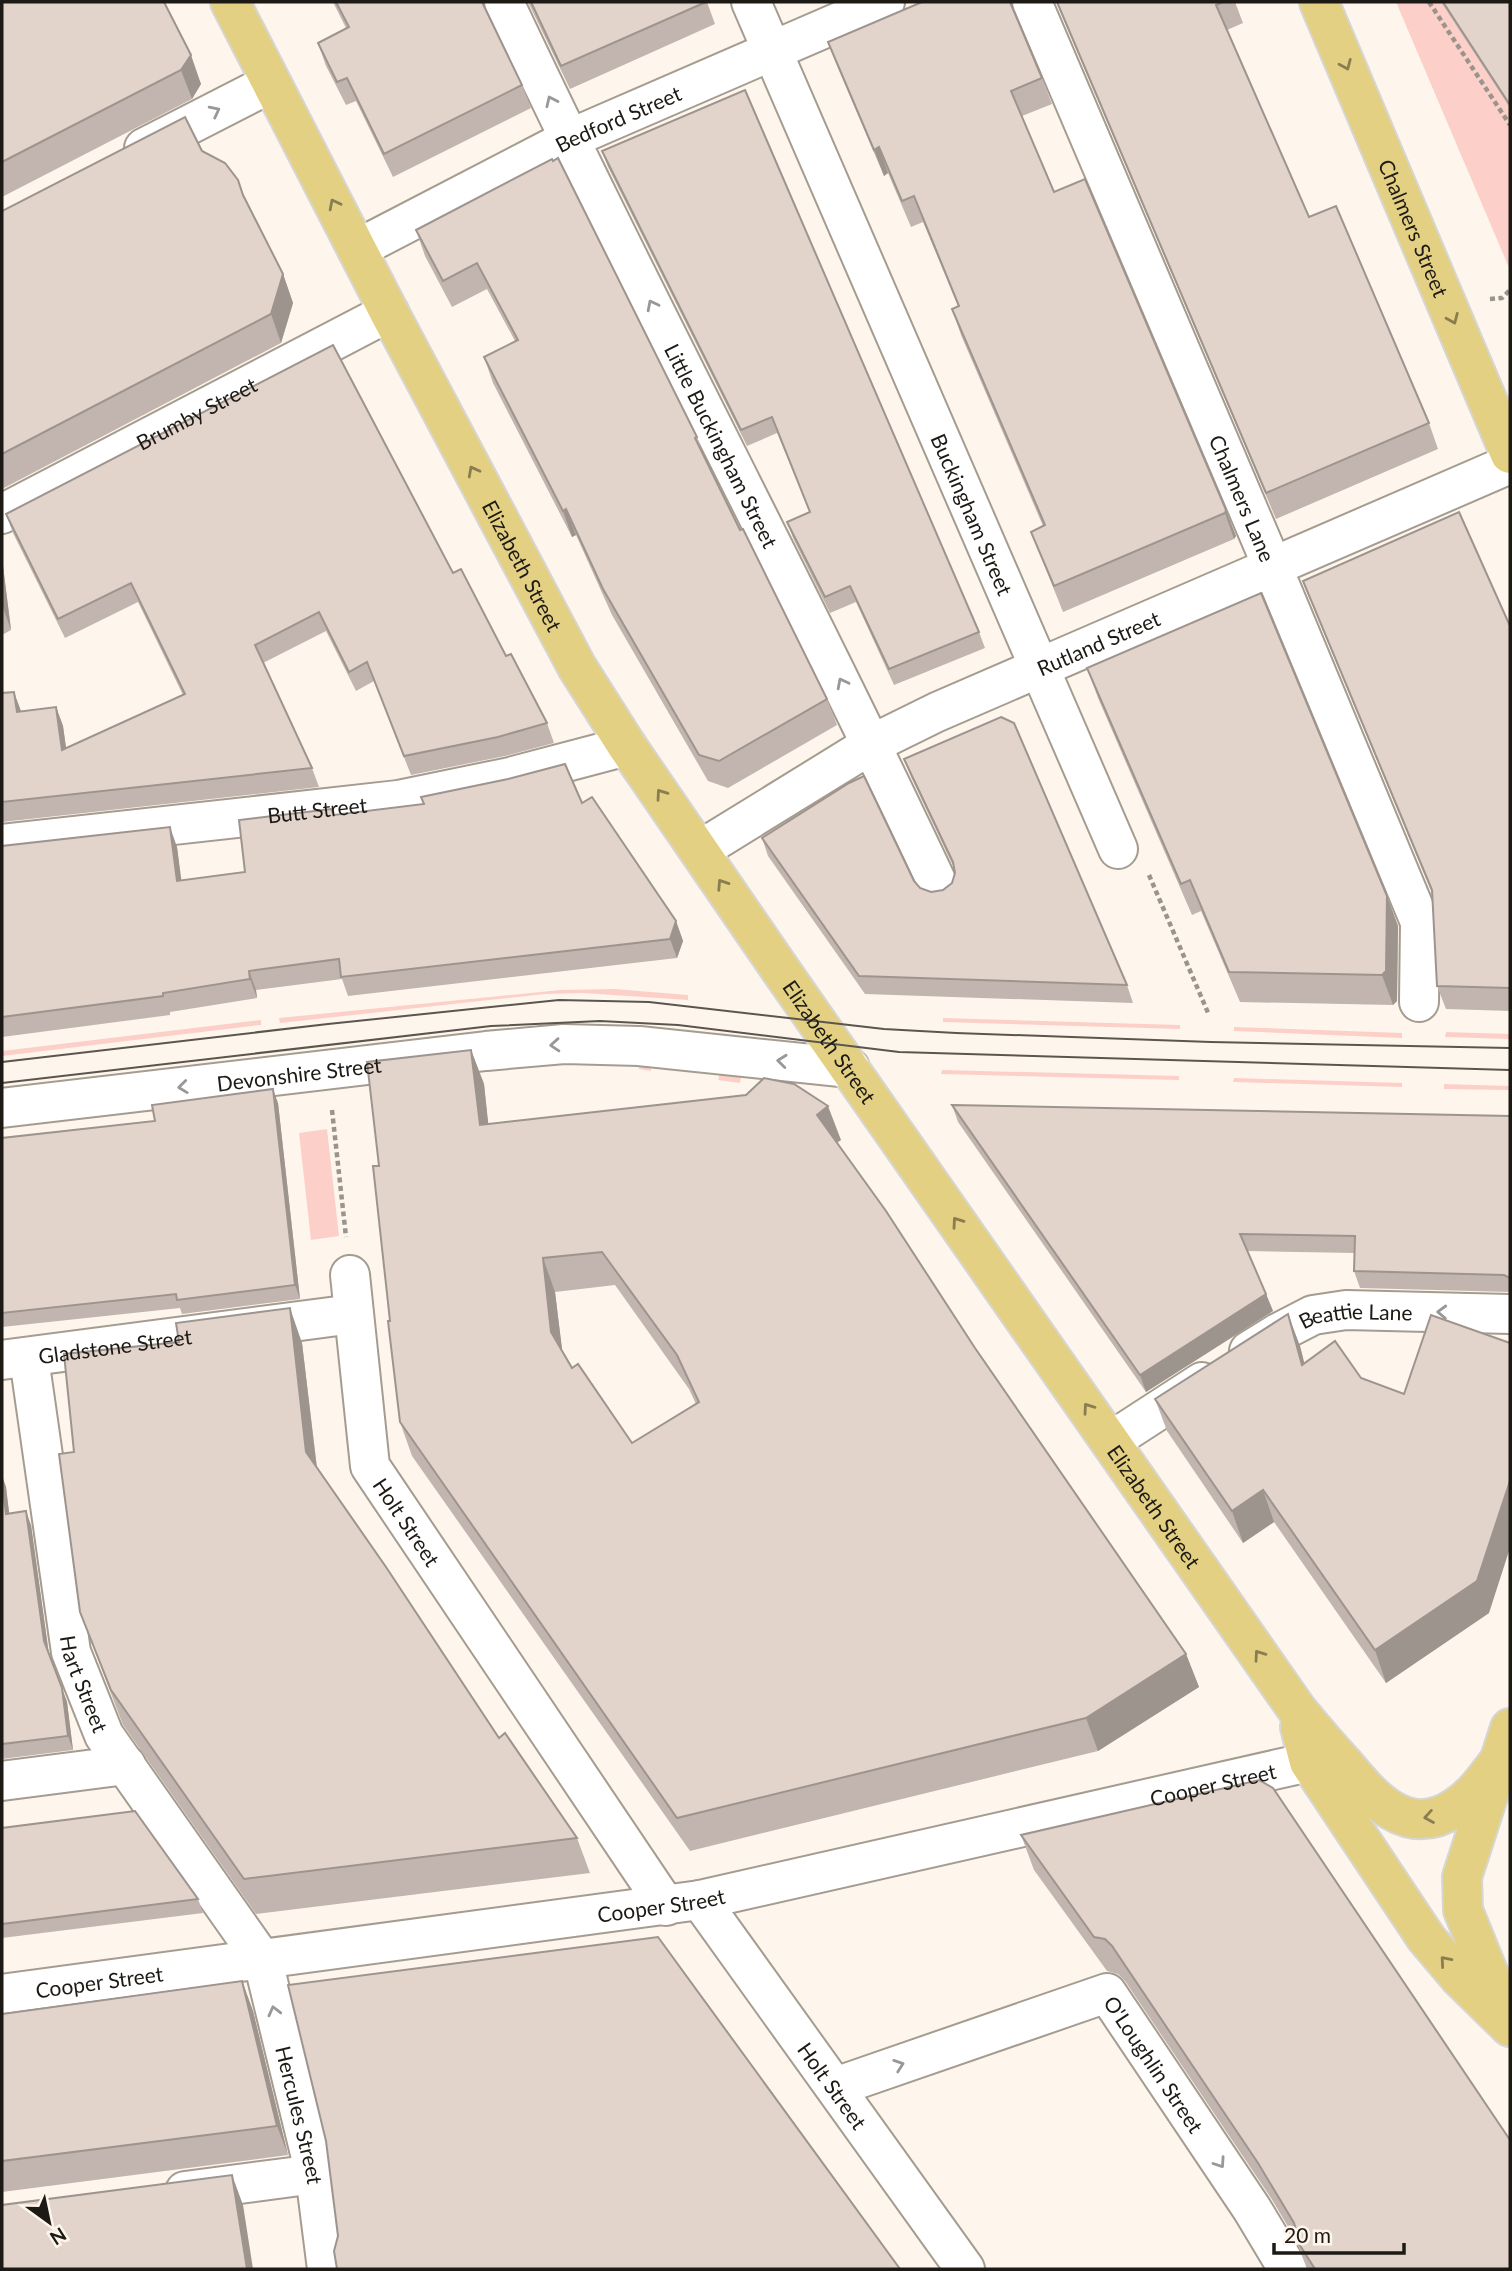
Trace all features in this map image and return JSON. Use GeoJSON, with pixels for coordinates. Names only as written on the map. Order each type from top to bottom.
{"type":"FeatureCollection","features":[{"type":"Feature","properties":{"kind":"main road","name":"Elizabeth Street"},"geometry":{"type":"LineString","coordinates":[[230,2],[389,312],[577,667],[627,746],[1298,1711],[1309,1762],[1435,1951],[1510,2026]]}},
{"type":"Feature","properties":{"kind":"main road","name":"Chalmers Street"},"geometry":{"type":"LineString","coordinates":[[1319,2],[1510,454]]}},
{"type":"Feature","properties":{"kind":"main road"},"geometry":{"type":"LineString","coordinates":[[1298,1711],[1371,1795],[1388,1809],[1412,1818],[1430,1818],[1456,1808],[1480,1787],[1505,1744]]}},
{"type":"Feature","properties":{"kind":"main road"},"geometry":{"type":"LineString","coordinates":[[1505,1744],[1464,1867],[1462,1901],[1471,1932],[1510,2026]]}},
{"type":"Feature","properties":{"kind":"street","name":"Little Buckingham Street"},"geometry":{"type":"LineString","coordinates":[[504,2],[569,139],[872,744],[940,889]]}},
{"type":"Feature","properties":{"kind":"street","name":"Buckingham Street"},"geometry":{"type":"LineString","coordinates":[[751,2],[1118,849]]}},
{"type":"Feature","properties":{"kind":"street","name":"Bedford Street"},"geometry":{"type":"LineString","coordinates":[[358,249],[569,139],[885,2]]}},
{"type":"Feature","properties":{"kind":"street","name":"Chalmers Lane"},"geometry":{"type":"LineString","coordinates":[[1032,2],[1273,567],[1420,922],[1419,1002]]}},
{"type":"Feature","properties":{"kind":"street"},"geometry":{"type":"LineString","coordinates":[[110,165],[271,83]]}},
{"type":"Feature","properties":{"kind":"street","name":"Brumby Street"},"geometry":{"type":"LineString","coordinates":[[2,513],[389,312]]}},
{"type":"Feature","properties":{"kind":"street","name":"Rutland Street"},"geometry":{"type":"LineString","coordinates":[[700,850],[872,744],[937,712],[1510,464]]}},
{"type":"Feature","properties":{"kind":"street","name":"Butt Street"},"geometry":{"type":"LineString","coordinates":[[2,844],[398,800],[510,777],[627,746]]}},
{"type":"Feature","properties":{"kind":"street","name":"Devonshire Street"},"geometry":{"type":"LineString","coordinates":[[2,1108],[564,1044],[639,1046],[850,1068]]}},
{"type":"Feature","properties":{"kind":"street","name":"Holt Street"},"geometry":{"type":"LineString","coordinates":[[350,1275],[370,1466],[683,1903],[835,2087],[965,2269]]}},
{"type":"Feature","properties":{"kind":"street","name":"Beattie Lane"},"geometry":{"type":"LineString","coordinates":[[1111,1441],[1278,1333],[1312,1315],[1346,1310],[1510,1314]]}},
{"type":"Feature","properties":{"kind":"street","name":"Gladstone Street"},"geometry":{"type":"LineString","coordinates":[[16,1359],[353,1314]]}},
{"type":"Feature","properties":{"kind":"street","name":"Hart Street"},"geometry":{"type":"LineString","coordinates":[[16,1359],[71,1652],[104,1735],[262,1961]]}},
{"type":"Feature","properties":{"kind":"street","name":"Cooper Street"},"geometry":{"type":"LineString","coordinates":[[2,1994],[683,1903],[1309,1762]]}},
{"type":"Feature","properties":{"kind":"street"},"geometry":{"type":"LineString","coordinates":[[2,1781],[126,1765]]}},
{"type":"Feature","properties":{"kind":"street","name":"Hercules Street"},"geometry":{"type":"LineString","coordinates":[[262,1961],[315,2174],[327,2269]]}},
{"type":"Feature","properties":{"kind":"street","name":"O'Loughlin Street"},"geometry":{"type":"LineString","coordinates":[[835,2087],[1107,1993],[1252,2209],[1288,2269]]}},
{"type":"Feature","properties":{"kind":"street"},"geometry":{"type":"LineString","coordinates":[[151,2195],[315,2174]]}},
{"type":"Feature","properties":{"kind":"path"},"geometry":{"type":"LineString","coordinates":[[1429,2],[1510,125]]}},
{"type":"Feature","properties":{"kind":"path"},"geometry":{"type":"LineString","coordinates":[[1118,849],[1145,864],[1209,1015]]}},
{"type":"Feature","properties":{"kind":"path"},"geometry":{"type":"LineString","coordinates":[[328,1071],[350,1275]]}},
{"type":"Feature","properties":{"kind":"shaded area"},"geometry":{"type":"Polygon","coordinates":[[[1396,2],[1510,2],[1510,270],[1396,2]]]}},
{"type":"Feature","properties":{"kind":"shaded area"},"geometry":{"type":"Polygon","coordinates":[[[615,989],[688,995],[688,1000],[583,993],[545,994],[280,1023],[279,1018],[560,990],[615,989]]]}},
{"type":"Feature","properties":{"kind":"shaded area"},"geometry":{"type":"Polygon","coordinates":[[[943,1018],[1180,1025],[1180,1029],[943,1022],[943,1018]]]}},
{"type":"Feature","properties":{"kind":"shaded area"},"geometry":{"type":"Polygon","coordinates":[[[261,1020],[261,1025],[2,1056],[2,1051],[261,1020]]]}},
{"type":"Feature","properties":{"kind":"shaded area"},"geometry":{"type":"Polygon","coordinates":[[[1234,1027],[1402,1033],[1402,1038],[1234,1031],[1234,1027]]]}},
{"type":"Feature","properties":{"kind":"shaded area"},"geometry":{"type":"Polygon","coordinates":[[[1446,1032],[1510,1034],[1510,1039],[1445,1037],[1446,1032]]]}},
{"type":"Feature","properties":{"kind":"shaded area"},"geometry":{"type":"Polygon","coordinates":[[[639,1060],[742,1072],[740,1083],[718,1080],[720,1073],[651,1065],[651,1071],[639,1069],[639,1060]]]}},
{"type":"Feature","properties":{"kind":"shaded area"},"geometry":{"type":"Polygon","coordinates":[[[942,1070],[1179,1076],[1179,1080],[941,1074],[942,1070]]]}},
{"type":"Feature","properties":{"kind":"shaded area"},"geometry":{"type":"Polygon","coordinates":[[[1234,1078],[1402,1083],[1402,1087],[1233,1082],[1234,1078]]]}},
{"type":"Feature","properties":{"kind":"shaded area"},"geometry":{"type":"Polygon","coordinates":[[[1444,1084],[1510,1086],[1510,1090],[1444,1089],[1444,1084]]]}},
{"type":"Feature","properties":{"kind":"shaded area"},"geometry":{"type":"Polygon","coordinates":[[[327,1129],[339,1236],[311,1240],[299,1133],[327,1129]]]}},
{"type":"Feature","properties":{"kind":"building"},"geometry":{"type":"Polygon","coordinates":[[[2,2],[164,2],[191,55],[181,70],[2,162],[2,2]]]}},
{"type":"Feature","properties":{"kind":"building"},"geometry":{"type":"Polygon","coordinates":[[[336,2],[482,2],[522,85],[384,154],[347,78],[337,82],[318,43],[349,27],[336,2]]]}},
{"type":"Feature","properties":{"kind":"building"},"geometry":{"type":"Polygon","coordinates":[[[531,2],[706,2],[561,66],[531,2]]]}},
{"type":"Feature","properties":{"kind":"building"},"geometry":{"type":"Polygon","coordinates":[[[922,2],[1010,2],[1042,78],[1011,91],[1054,192],[1085,179],[1226,510],[1225,513],[1054,586],[1031,532],[1045,525],[952,309],[959,306],[914,196],[902,201],[879,147],[874,150],[828,42],[922,2]]]}},
{"type":"Feature","properties":{"kind":"building"},"geometry":{"type":"Polygon","coordinates":[[[1057,2],[1223,2],[1216,5],[1309,217],[1336,206],[1429,423],[1266,493],[1057,2]]]}},
{"type":"Feature","properties":{"kind":"building"},"geometry":{"type":"Polygon","coordinates":[[[1443,2],[1510,2],[1510,105],[1443,2]]]}},
{"type":"Feature","properties":{"kind":"building"},"geometry":{"type":"Polygon","coordinates":[[[745,90],[979,632],[889,669],[850,586],[825,597],[787,522],[810,512],[772,417],[741,430],[602,151],[745,90]]]}},
{"type":"Feature","properties":{"kind":"building"},"geometry":{"type":"Polygon","coordinates":[[[185,117],[202,151],[225,163],[238,180],[283,274],[271,314],[2,454],[2,211],[185,117]]]}},
{"type":"Feature","properties":{"kind":"building"},"geometry":{"type":"Polygon","coordinates":[[[558,158],[697,437],[695,438],[740,530],[743,529],[827,699],[719,761],[699,755],[603,589],[566,509],[563,511],[484,357],[518,340],[477,263],[443,281],[416,230],[558,158]]]}},
{"type":"Feature","properties":{"kind":"building"},"geometry":{"type":"Polygon","coordinates":[[[333,345],[453,573],[461,569],[506,656],[511,654],[547,723],[498,737],[404,756],[367,662],[349,672],[319,612],[255,645],[312,768],[2,802],[2,693],[14,692],[17,712],[56,707],[62,750],[185,694],[131,583],[58,619],[6,514],[333,345]]]}},
{"type":"Feature","properties":{"kind":"building"},"geometry":{"type":"Polygon","coordinates":[[[1459,512],[1510,626],[1510,988],[1437,986],[1432,890],[1303,581],[1459,512]]]}},
{"type":"Feature","properties":{"kind":"building"},"geometry":{"type":"Polygon","coordinates":[[[1261,593],[1387,896],[1386,971],[1382,975],[1229,972],[1190,880],[1181,884],[1087,668],[1261,593]]]}},
{"type":"Feature","properties":{"kind":"building"},"geometry":{"type":"Polygon","coordinates":[[[1001,717],[1014,723],[1127,985],[859,976],[762,838],[864,776],[914,881],[920,888],[931,892],[943,890],[952,883],[955,873],[953,862],[904,759],[1001,717]]]}},
{"type":"Feature","properties":{"kind":"building"},"geometry":{"type":"Polygon","coordinates":[[[565,764],[582,803],[592,797],[676,921],[670,939],[341,977],[339,959],[249,971],[250,979],[163,993],[163,996],[2,1017],[2,846],[170,827],[177,881],[245,872],[239,820],[331,809],[334,815],[424,804],[421,797],[565,764]]]}},
{"type":"Feature","properties":{"kind":"building"},"geometry":{"type":"Polygon","coordinates":[[[471,1050],[480,1125],[746,1095],[764,1078],[794,1084],[828,1106],[817,1115],[886,1211],[975,1348],[1186,1654],[1086,1718],[677,1818],[400,1422],[373,1166],[379,1166],[367,1062],[471,1050]],[[602,1252],[543,1258],[551,1332],[572,1368],[578,1364],[632,1443],[699,1402],[677,1355],[602,1252]]]}},
{"type":"Feature","properties":{"kind":"building"},"geometry":{"type":"Polygon","coordinates":[[[273,1089],[295,1285],[177,1300],[176,1294],[2,1313],[2,1138],[155,1121],[152,1105],[273,1089]]]}},
{"type":"Feature","properties":{"kind":"building"},"geometry":{"type":"Polygon","coordinates":[[[952,1105],[1510,1116],[1510,1278],[1504,1275],[1354,1271],[1355,1236],[1240,1234],[1266,1294],[1140,1375],[952,1105]]]}},
{"type":"Feature","properties":{"kind":"building"},"geometry":{"type":"Polygon","coordinates":[[[290,1308],[306,1452],[499,1738],[505,1733],[577,1838],[244,1879],[111,1690],[80,1612],[59,1454],[74,1452],[64,1354],[179,1342],[176,1323],[290,1308]]]}},
{"type":"Feature","properties":{"kind":"building"},"geometry":{"type":"Polygon","coordinates":[[[1288,1314],[1302,1365],[1335,1341],[1361,1378],[1404,1394],[1431,1315],[1510,1343],[1510,1481],[1477,1581],[1375,1650],[1263,1490],[1232,1511],[1155,1399],[1288,1314]]]}},
{"type":"Feature","properties":{"kind":"building"},"geometry":{"type":"Polygon","coordinates":[[[2,1480],[6,1514],[26,1511],[44,1641],[62,1688],[68,1736],[2,1744],[2,1480]]]}},
{"type":"Feature","properties":{"kind":"building"},"geometry":{"type":"Polygon","coordinates":[[[1259,1780],[1273,1788],[1510,2140],[1510,2269],[1315,2269],[1296,2239],[1294,2223],[1258,2163],[1112,1946],[1105,1939],[1094,1937],[1021,1835],[1259,1780]]]}},
{"type":"Feature","properties":{"kind":"building"},"geometry":{"type":"Polygon","coordinates":[[[135,1811],[198,1899],[2,1924],[2,1828],[135,1811]]]}},
{"type":"Feature","properties":{"kind":"building"},"geometry":{"type":"Polygon","coordinates":[[[658,1937],[900,2269],[337,2269],[334,2251],[338,2236],[326,2141],[288,1985],[658,1937]]]}},
{"type":"Feature","properties":{"kind":"building"},"geometry":{"type":"Polygon","coordinates":[[[242,1981],[277,2126],[2,2161],[2,2014],[242,1981]]]}},
{"type":"Feature","properties":{"kind":"building"},"geometry":{"type":"Polygon","coordinates":[[[232,2175],[247,2269],[2,2269],[2,2205],[232,2175]]]}},
{"type":"Feature","properties":{"kind":"tram line"},"geometry":{"type":"LineString","coordinates":[[2,1062],[559,1000],[649,1002],[884,1029],[956,1033],[1510,1048]]}},
{"type":"Feature","properties":{"kind":"tram line"},"geometry":{"type":"LineString","coordinates":[[2,1083],[491,1026],[600,1021],[678,1025],[899,1052],[1510,1070]]}}]}
